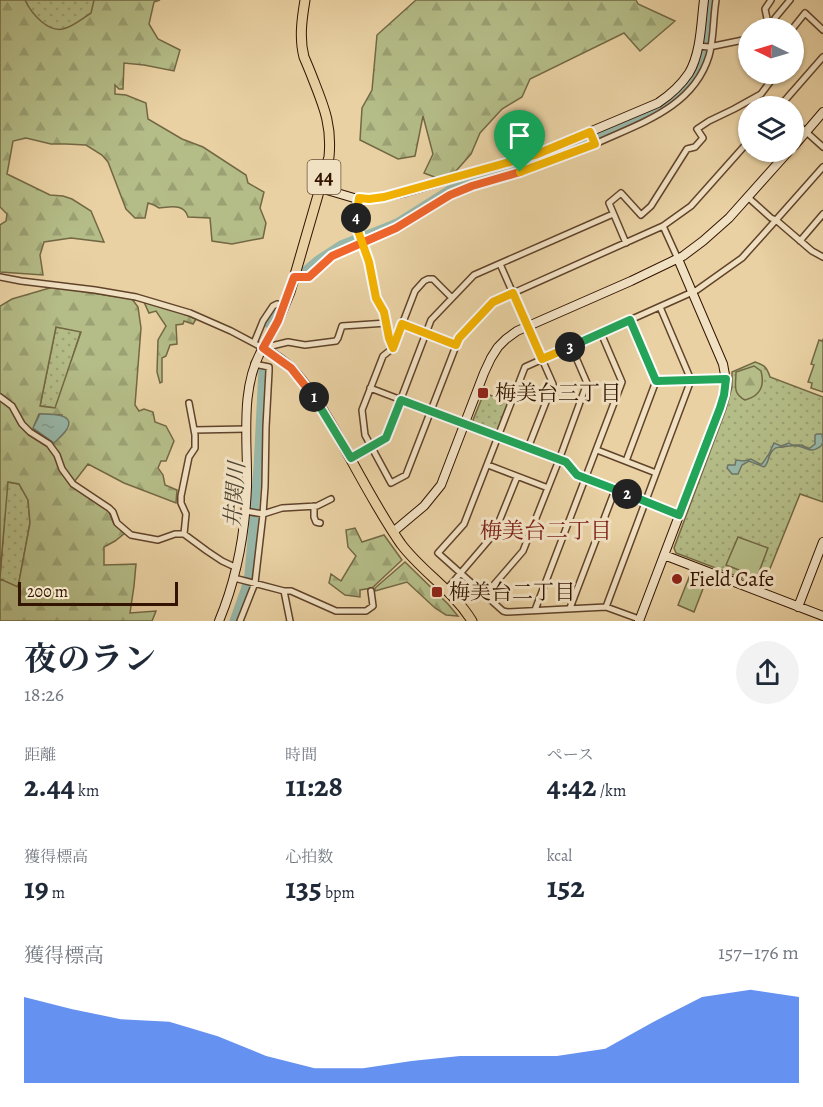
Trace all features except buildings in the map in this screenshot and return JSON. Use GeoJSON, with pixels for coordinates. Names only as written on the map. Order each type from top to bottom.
{"type":"FeatureCollection","features":[{"type":"Feature","properties":{"kind":"main road","name":"44"},"geometry":{"type":"LineString","coordinates":[[259,345],[278,321],[285,306],[329,156],[331,139],[329,125],[304,56],[301,26],[305,0]]}},
{"type":"Feature","properties":{"kind":"main road"},"geometry":{"type":"LineString","coordinates":[[259,345],[291,368],[301,379],[321,407],[393,532],[414,559],[447,589],[472,621]]}},
{"type":"Feature","properties":{"kind":"street"},"geometry":{"type":"LineString","coordinates":[[294,277],[309,277],[332,256],[396,228],[450,195],[532,168],[593,139],[658,103],[680,84],[705,47],[704,0]]}},
{"type":"Feature","properties":{"kind":"street"},"geometry":{"type":"LineString","coordinates":[[320,188],[359,198],[384,197],[593,139],[645,121],[679,101],[702,74],[705,47],[716,0]]}},
{"type":"Feature","properties":{"kind":"street"},"geometry":{"type":"LineString","coordinates":[[767,18],[765,9],[771,0]]}},
{"type":"Feature","properties":{"kind":"street"},"geometry":{"type":"LineString","coordinates":[[775,18],[790,0]]}},
{"type":"Feature","properties":{"kind":"street"},"geometry":{"type":"LineString","coordinates":[[802,18],[805,14],[823,30]]}},
{"type":"Feature","properties":{"kind":"street"},"geometry":{"type":"LineString","coordinates":[[705,47],[738,41]]}},
{"type":"Feature","properties":{"kind":"street"},"geometry":{"type":"LineString","coordinates":[[789,96],[823,57]]}},
{"type":"Feature","properties":{"kind":"street"},"geometry":{"type":"LineString","coordinates":[[626,243],[609,203],[621,194],[641,215],[651,206],[687,149],[695,147],[703,138],[698,129],[760,94],[768,84]]}},
{"type":"Feature","properties":{"kind":"street"},"geometry":{"type":"LineString","coordinates":[[804,134],[823,112]]}},
{"type":"Feature","properties":{"kind":"street"},"geometry":{"type":"LineString","coordinates":[[806,132],[823,147]]}},
{"type":"Feature","properties":{"kind":"street"},"geometry":{"type":"LineString","coordinates":[[452,298],[433,279],[428,279],[415,291],[393,348],[383,356],[362,410],[365,435],[391,483],[406,475],[459,338],[493,302],[663,226],[691,206],[738,153]]}},
{"type":"Feature","properties":{"kind":"street"},"geometry":{"type":"LineString","coordinates":[[393,532],[418,513],[436,492],[445,477],[491,358],[506,339],[517,331],[678,259],[729,218],[779,162]]}},
{"type":"Feature","properties":{"kind":"street"},"geometry":{"type":"LineString","coordinates":[[663,226],[678,259],[692,293],[723,364],[726,379],[720,408],[639,620],[606,607],[507,612],[438,553],[464,524],[525,366],[692,293],[742,258],[823,167]]}},
{"type":"Feature","properties":{"kind":"street"},"geometry":{"type":"LineString","coordinates":[[359,198],[356,223],[369,262],[376,298],[384,312],[393,348]]}},
{"type":"Feature","properties":{"kind":"street"},"geometry":{"type":"LineString","coordinates":[[751,200],[816,254],[823,257]]}},
{"type":"Feature","properties":{"kind":"street"},"geometry":{"type":"LineString","coordinates":[[351,458],[386,438],[431,320],[474,275],[613,214]]}},
{"type":"Feature","properties":{"kind":"street"},"geometry":{"type":"LineString","coordinates":[[800,241],[823,214]]}},
{"type":"Feature","properties":{"kind":"street"},"geometry":{"type":"LineString","coordinates":[[500,264],[553,384],[528,448]]}},
{"type":"Feature","properties":{"kind":"street"},"geometry":{"type":"LineString","coordinates":[[0,277],[136,297],[190,313],[259,345],[288,342],[305,345],[336,341],[342,326],[387,323]]}},
{"type":"Feature","properties":{"kind":"street"},"geometry":{"type":"LineString","coordinates":[[606,607],[691,380],[660,307]]}},
{"type":"Feature","properties":{"kind":"street"},"geometry":{"type":"LineString","coordinates":[[626,461],[656,381],[630,320]]}},
{"type":"Feature","properties":{"kind":"street"},"geometry":{"type":"LineString","coordinates":[[402,324],[456,345]]}},
{"type":"Feature","properties":{"kind":"street"},"geometry":{"type":"LineString","coordinates":[[535,610],[622,382],[601,333]]}},
{"type":"Feature","properties":{"kind":"street"},"geometry":{"type":"LineString","coordinates":[[219,621],[237,579],[248,512],[247,429],[250,382],[259,345]]}},
{"type":"Feature","properties":{"kind":"street"},"geometry":{"type":"LineString","coordinates":[[485,595],[524,551],[587,383],[571,346]]}},
{"type":"Feature","properties":{"kind":"street"},"geometry":{"type":"LineString","coordinates":[[240,621],[255,583],[265,486],[266,427],[270,381],[268,367],[254,364]]}},
{"type":"Feature","properties":{"kind":"street"},"geometry":{"type":"LineString","coordinates":[[656,381],[726,379]]}},
{"type":"Feature","properties":{"kind":"street"},"geometry":{"type":"LineString","coordinates":[[370,388],[566,462],[577,475],[679,515]]}},
{"type":"Feature","properties":{"kind":"street"},"geometry":{"type":"LineString","coordinates":[[0,397],[12,406],[22,424],[30,432],[49,444],[57,455],[62,470],[73,484],[109,508],[117,523],[131,535],[158,540],[175,534],[184,534],[222,561],[237,568]]}},
{"type":"Feature","properties":{"kind":"street"},"geometry":{"type":"LineString","coordinates":[[184,534],[186,514],[181,503],[181,496],[189,457],[195,448],[189,403]]}},
{"type":"Feature","properties":{"kind":"street"},"geometry":{"type":"LineString","coordinates":[[194,430],[247,429]]}},
{"type":"Feature","properties":{"kind":"street"},"geometry":{"type":"LineString","coordinates":[[597,450],[656,472]]}},
{"type":"Feature","properties":{"kind":"street"},"geometry":{"type":"LineString","coordinates":[[488,465],[548,488]]}},
{"type":"Feature","properties":{"kind":"street"},"geometry":{"type":"LineString","coordinates":[[447,589],[494,534],[517,477]]}},
{"type":"Feature","properties":{"kind":"street"},"geometry":{"type":"LineString","coordinates":[[570,608],[615,489]]}},
{"type":"Feature","properties":{"kind":"street"},"geometry":{"type":"LineString","coordinates":[[248,512],[263,513],[282,508],[314,506],[332,499]]}},
{"type":"Feature","properties":{"kind":"street"},"geometry":{"type":"LineString","coordinates":[[314,506],[314,517],[316,522],[320,523]]}},
{"type":"Feature","properties":{"kind":"street"},"geometry":{"type":"LineString","coordinates":[[798,607],[823,542]]}},
{"type":"Feature","properties":{"kind":"street"},"geometry":{"type":"LineString","coordinates":[[664,555],[823,616]]}},
{"type":"Feature","properties":{"kind":"street"},"geometry":{"type":"LineString","coordinates":[[237,579],[291,591],[336,611],[366,611],[373,606],[371,591]]}},
{"type":"Feature","properties":{"kind":"street"},"geometry":{"type":"LineString","coordinates":[[285,591],[290,621]]}},
{"type":"Feature","properties":{"kind":"green space"},"geometry":{"type":"Polygon","coordinates":[[[0,0],[103,0],[74,45],[0,0]]]}},
{"type":"Feature","properties":{"kind":"green space"},"geometry":{"type":"Polygon","coordinates":[[[0,0],[25,0],[41,22],[60,29],[73,25],[91,13],[94,0],[160,0],[154,2],[149,24],[158,39],[180,50],[174,71],[124,63],[123,89],[115,85],[115,94],[126,95],[146,103],[148,119],[182,139],[203,147],[246,175],[248,183],[264,192],[260,208],[266,223],[263,238],[232,244],[212,241],[210,218],[188,217],[183,210],[176,207],[159,208],[148,203],[145,218],[135,218],[126,209],[108,162],[102,155],[86,145],[51,144],[26,138],[13,141],[7,174],[50,195],[72,199],[91,211],[104,242],[71,238],[44,242],[40,255],[43,275],[0,272],[0,225],[6,221],[7,214],[0,207],[0,0]]]}},
{"type":"Feature","properties":{"kind":"green space"},"geometry":{"type":"Polygon","coordinates":[[[416,0],[636,0],[638,4],[675,21],[640,51],[624,33],[530,79],[522,97],[502,109],[480,133],[471,154],[455,172],[437,178],[424,173],[433,154],[423,116],[415,156],[398,159],[360,140],[362,108],[372,90],[377,35],[416,0]]]}},
{"type":"Feature","properties":{"kind":"green space"},"geometry":{"type":"Polygon","coordinates":[[[53,287],[132,299],[138,307],[141,328],[135,405],[139,411],[144,409],[153,412],[155,422],[166,426],[174,441],[166,461],[161,461],[158,468],[163,475],[165,485],[177,490],[176,503],[124,483],[88,464],[71,486],[107,508],[114,524],[125,533],[104,547],[104,565],[136,564],[130,613],[156,611],[152,621],[0,621],[0,579],[18,587],[30,523],[28,500],[19,484],[8,482],[0,575],[0,306],[12,299],[53,287]],[[56,327],[40,406],[55,408],[81,332],[56,327]],[[39,414],[34,429],[53,443],[62,415],[39,414]]]}},
{"type":"Feature","properties":{"kind":"green space"},"geometry":{"type":"Polygon","coordinates":[[[144,302],[169,308],[196,319],[193,324],[184,321],[183,324],[176,325],[177,344],[170,345],[166,356],[162,358],[162,382],[160,383],[157,372],[158,340],[166,326],[156,311],[149,313],[144,302]]]}},
{"type":"Feature","properties":{"kind":"green space"},"geometry":{"type":"Polygon","coordinates":[[[56,327],[81,331],[56,408],[40,406],[56,327]]]}},
{"type":"Feature","properties":{"kind":"green space"},"geometry":{"type":"Polygon","coordinates":[[[823,339],[823,392],[811,388],[812,383],[808,382],[819,340],[823,339]]]}},
{"type":"Feature","properties":{"kind":"green space"},"geometry":{"type":"Polygon","coordinates":[[[755,362],[765,367],[770,377],[823,397],[823,502],[800,494],[763,586],[676,553],[674,548],[726,409],[732,387],[732,372],[755,362]]]}},
{"type":"Feature","properties":{"kind":"green space"},"geometry":{"type":"Polygon","coordinates":[[[754,366],[761,371],[762,386],[758,393],[745,400],[736,391],[736,372],[754,366]]]}},
{"type":"Feature","properties":{"kind":"green space"},"geometry":{"type":"Polygon","coordinates":[[[484,393],[509,402],[498,431],[495,432],[475,424],[473,420],[484,393]]]}},
{"type":"Feature","properties":{"kind":"green space"},"geometry":{"type":"Polygon","coordinates":[[[7,482],[19,484],[28,500],[30,523],[18,588],[0,579],[7,482]]]}},
{"type":"Feature","properties":{"kind":"green space"},"geometry":{"type":"Polygon","coordinates":[[[355,528],[362,542],[384,535],[402,560],[372,588],[360,590],[360,597],[345,595],[329,583],[331,574],[341,581],[356,556],[348,547],[346,530],[355,528]]]}},
{"type":"Feature","properties":{"kind":"green space"},"geometry":{"type":"Polygon","coordinates":[[[738,537],[768,548],[757,577],[726,565],[738,537]]]}},
{"type":"Feature","properties":{"kind":"green space"},"geometry":{"type":"Polygon","coordinates":[[[405,562],[458,616],[446,615],[435,608],[407,582],[375,591],[375,588],[405,562]]]}},
{"type":"Feature","properties":{"kind":"green space"},"geometry":{"type":"Polygon","coordinates":[[[690,575],[706,581],[694,612],[678,605],[690,575]]]}},
{"type":"Feature","properties":{"kind":"water"},"geometry":{"type":"Polygon","coordinates":[[[40,414],[65,417],[68,420],[67,429],[54,443],[33,428],[40,414]]]}},
{"type":"Feature","properties":{"kind":"water"},"geometry":{"type":"Polygon","coordinates":[[[817,434],[822,434],[823,442],[814,450],[794,446],[777,448],[771,452],[764,467],[749,461],[742,465],[738,474],[732,474],[727,468],[728,465],[735,465],[736,460],[751,459],[762,464],[774,443],[781,446],[789,443],[810,448],[815,444],[817,434]]]}},
{"type":"Feature","properties":{"kind":"waterway","name":"井関川"},"geometry":{"type":"LineString","coordinates":[[303,273],[341,245],[397,223],[454,187],[566,150],[665,108],[686,89],[702,63],[708,40],[712,0]]}},
{"type":"Feature","properties":{"kind":"waterway","name":"井関川"},"geometry":{"type":"LineString","coordinates":[[267,323],[273,312]]}},
{"type":"Feature","properties":{"kind":"waterway","name":"井関川"},"geometry":{"type":"LineString","coordinates":[[234,621],[249,575],[263,369]]}},
{"type":"Feature","properties":{"kind":"place","name":"梅美台三丁目"},"geometry":{"type":"Point","coordinates":[483,393]}},
{"type":"Feature","properties":{"kind":"place","name":"Field Cafe"},"geometry":{"type":"Point","coordinates":[677,579]}},
{"type":"Feature","properties":{"kind":"place","name":"梅美台二丁目"},"geometry":{"type":"Point","coordinates":[437,592]}},
{"type":"Feature","properties":{"kind":"district","name":"梅美台二丁目"},"geometry":{"type":"Point","coordinates":[546,531]}},
{"type":"Feature","properties":{"kind":"route"},"geometry":{"type":"LineString","coordinates":[[520,172],[450,195],[396,228],[375,238],[363,242],[345,249],[332,256],[309,277],[294,277],[285,306],[263,348],[278,357],[301,379],[321,407],[351,458],[386,438],[401,400],[566,462],[579,476],[679,515],[720,408],[726,379],[656,381],[630,320],[542,359],[513,293],[493,302],[459,338],[456,345],[402,324],[393,348],[384,312],[376,298],[369,262],[363,242],[356,223],[359,198],[369,199],[406,192],[499,166],[535,155],[590,132],[595,144],[520,172]]}}]}
